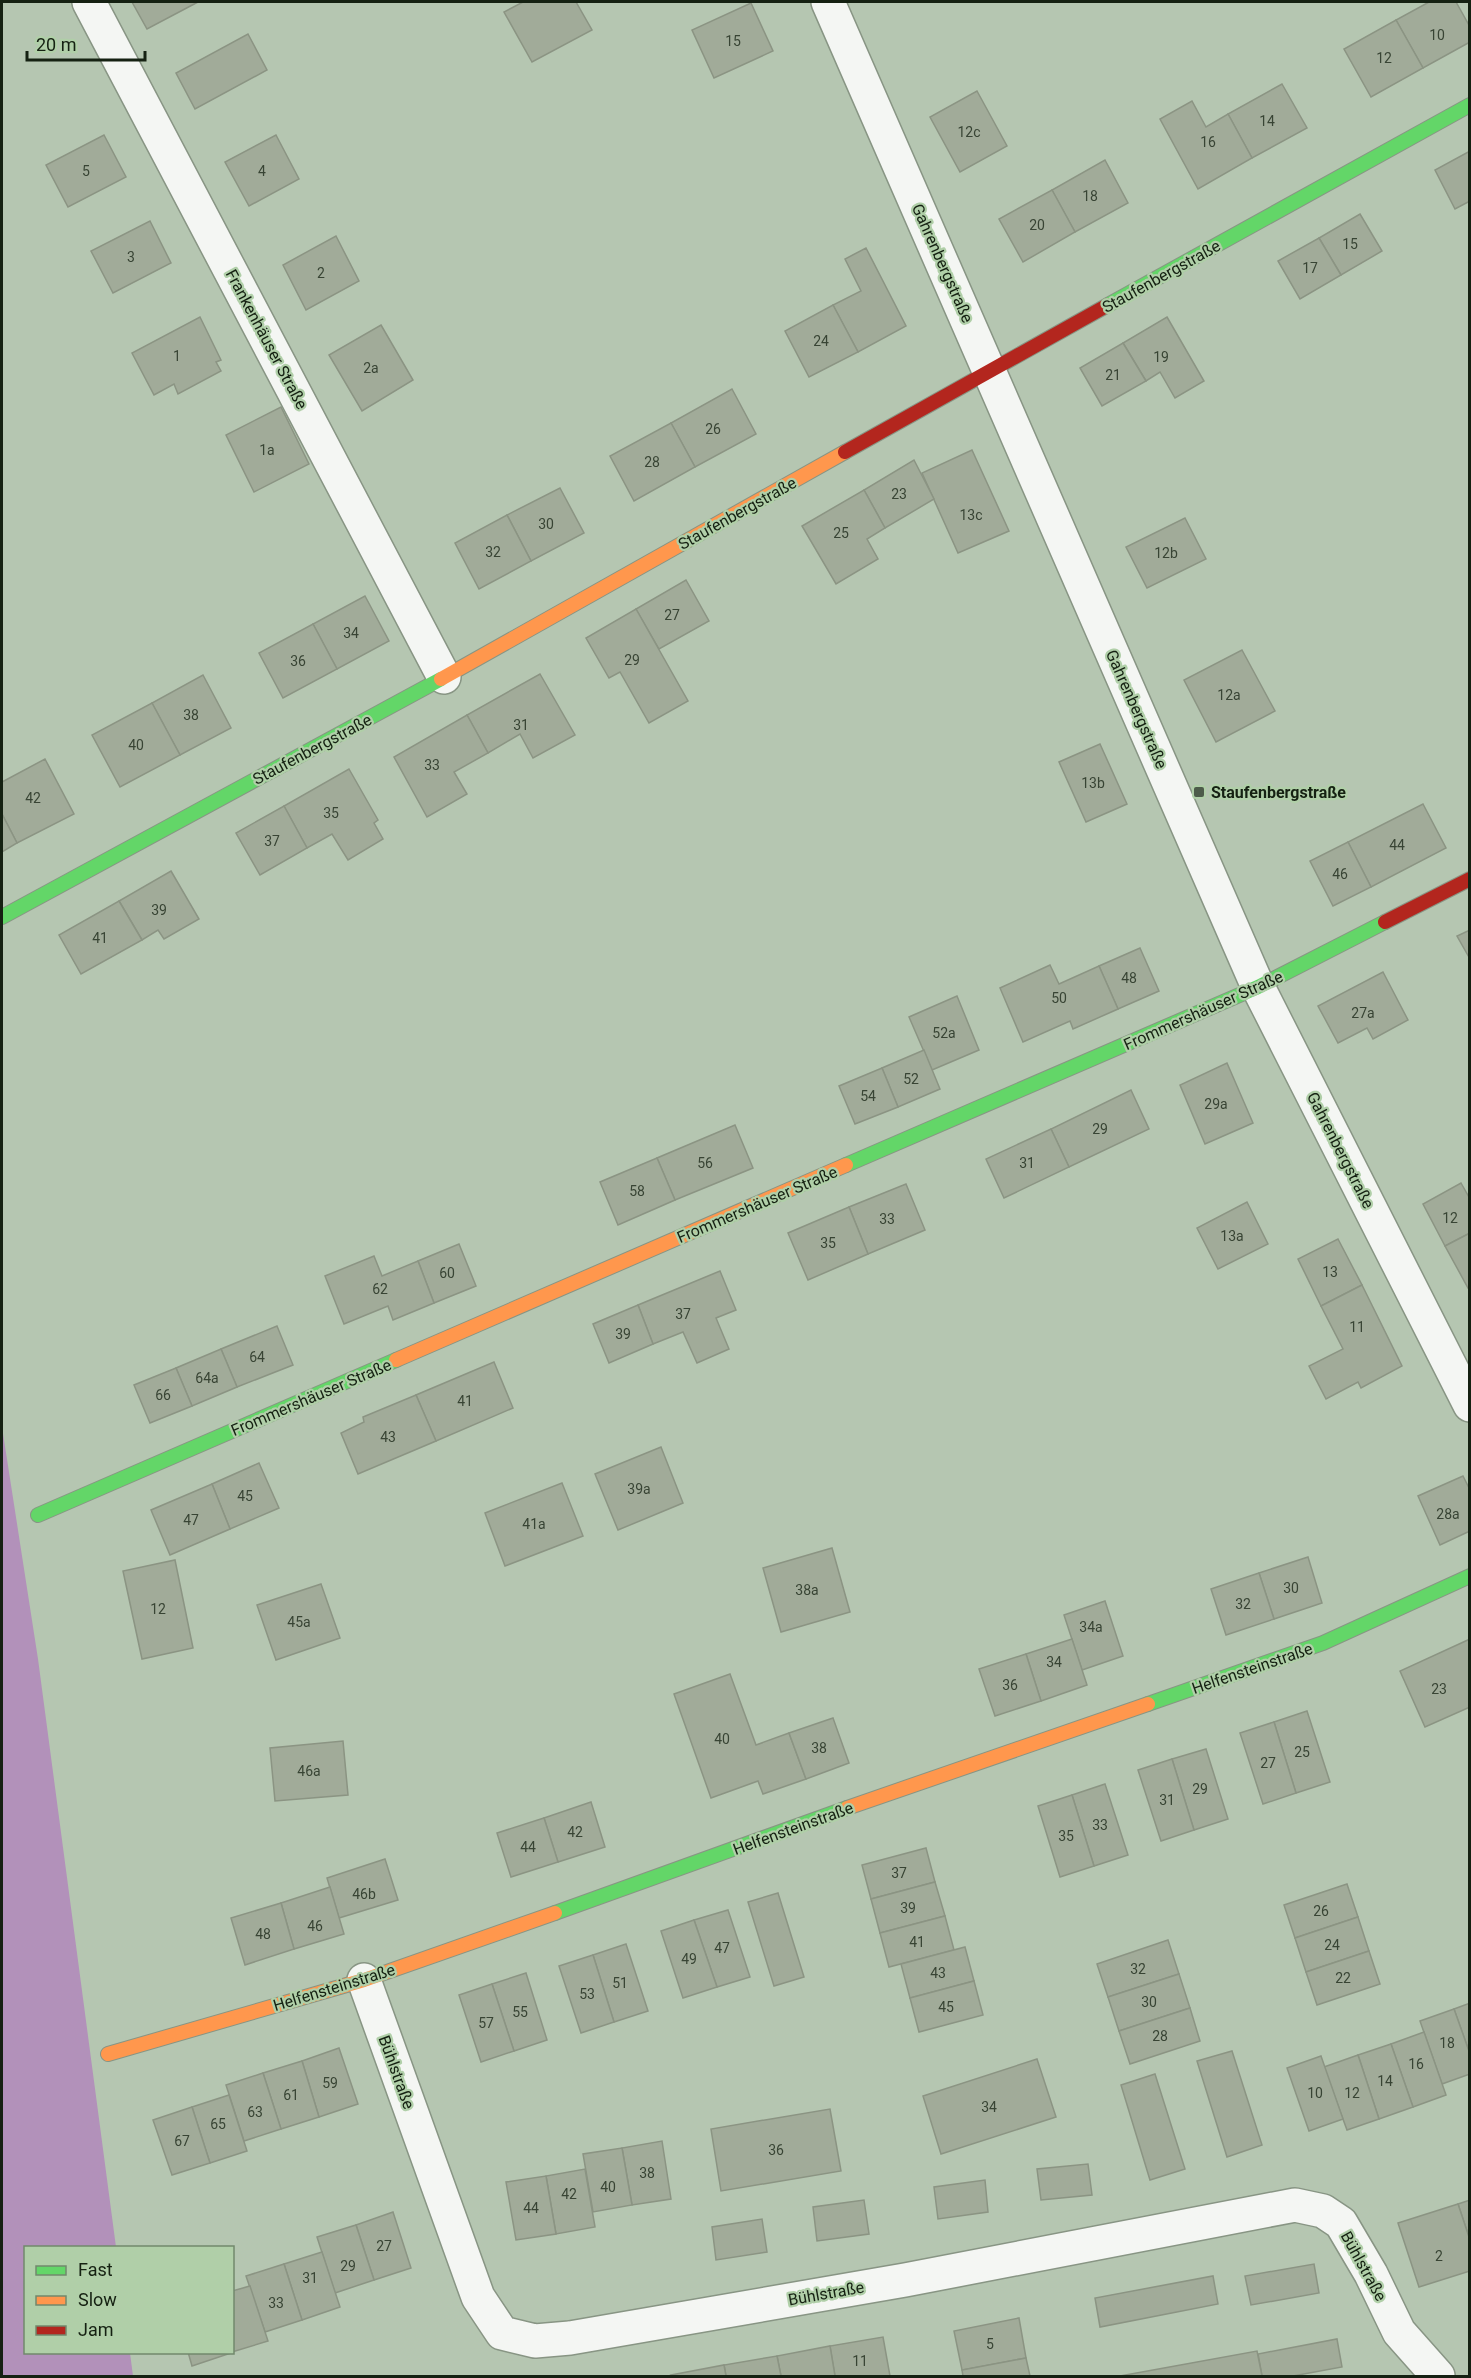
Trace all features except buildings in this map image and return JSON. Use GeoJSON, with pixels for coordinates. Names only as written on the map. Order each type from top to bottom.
{"type":"FeatureCollection","features":[{"type":"Feature","properties":{"kind":"street","name":"Frankenhäuser Straße"},"geometry":{"type":"LineString","coordinates":[[89,2],[444,677]]}},
{"type":"Feature","properties":{"kind":"street","name":"Gahrenbergstraße"},"geometry":{"type":"LineString","coordinates":[[828,2],[1258,987],[1470,1405]]}},
{"type":"Feature","properties":{"kind":"street","name":"Staufenbergstraße"},"geometry":{"type":"LineString","coordinates":[[2,917],[444,677],[1470,105]]}},
{"type":"Feature","properties":{"kind":"street","name":"Frommershäuser Straße"},"geometry":{"type":"LineString","coordinates":[[38,1515],[1258,987],[1470,879]]}},
{"type":"Feature","properties":{"kind":"street","name":"Helfensteinstraße"},"geometry":{"type":"LineString","coordinates":[[108,2054],[364,1980],[636,1885],[811,1821],[1323,1643],[1470,1576]]}},
{"type":"Feature","properties":{"kind":"street","name":"Bühlstraße"},"geometry":{"type":"LineString","coordinates":[[364,1980],[478,2297],[502,2333],[535,2341],[570,2338],[905,2280],[1295,2205],[1323,2211],[1341,2223],[1371,2274],[1399,2332],[1438,2376]]}},
{"type":"Feature","properties":{"kind":"shaded area"},"geometry":{"type":"Polygon","coordinates":[[[2,1427],[38,1659],[116,2246],[24,2246],[24,2354],[130,2354],[133,2376],[2,2376],[2,1427]]]}},
{"type":"Feature","properties":{"kind":"traffic: fast"},"geometry":{"type":"LineString","coordinates":[[1108,305],[1470,105]]}},
{"type":"Feature","properties":{"kind":"traffic: fast"},"geometry":{"type":"LineString","coordinates":[[2,917],[441,679]]}},
{"type":"Feature","properties":{"kind":"traffic: fast"},"geometry":{"type":"LineString","coordinates":[[846,1165],[1258,987],[1385,922]]}},
{"type":"Feature","properties":{"kind":"traffic: fast"},"geometry":{"type":"LineString","coordinates":[[38,1515],[396,1360]]}},
{"type":"Feature","properties":{"kind":"traffic: fast"},"geometry":{"type":"LineString","coordinates":[[1148,1704],[1323,1643],[1470,1576]]}},
{"type":"Feature","properties":{"kind":"traffic: fast"},"geometry":{"type":"LineString","coordinates":[[555,1913],[847,1808]]}},
{"type":"Feature","properties":{"kind":"traffic: slow"},"geometry":{"type":"LineString","coordinates":[[441,679],[845,452]]}},
{"type":"Feature","properties":{"kind":"traffic: slow"},"geometry":{"type":"LineString","coordinates":[[396,1360],[846,1165]]}},
{"type":"Feature","properties":{"kind":"traffic: slow"},"geometry":{"type":"LineString","coordinates":[[847,1808],[1148,1704]]}},
{"type":"Feature","properties":{"kind":"traffic: slow"},"geometry":{"type":"LineString","coordinates":[[108,2054],[364,1980],[555,1913]]}},
{"type":"Feature","properties":{"kind":"traffic: jam"},"geometry":{"type":"LineString","coordinates":[[845,452],[1108,305]]}},
{"type":"Feature","properties":{"kind":"traffic: jam"},"geometry":{"type":"LineString","coordinates":[[1385,922],[1470,879]]}},
{"type":"Feature","properties":{"kind":"place","name":"Staufenbergstraße"},"geometry":{"type":"Point","coordinates":[1199,792]}}]}
